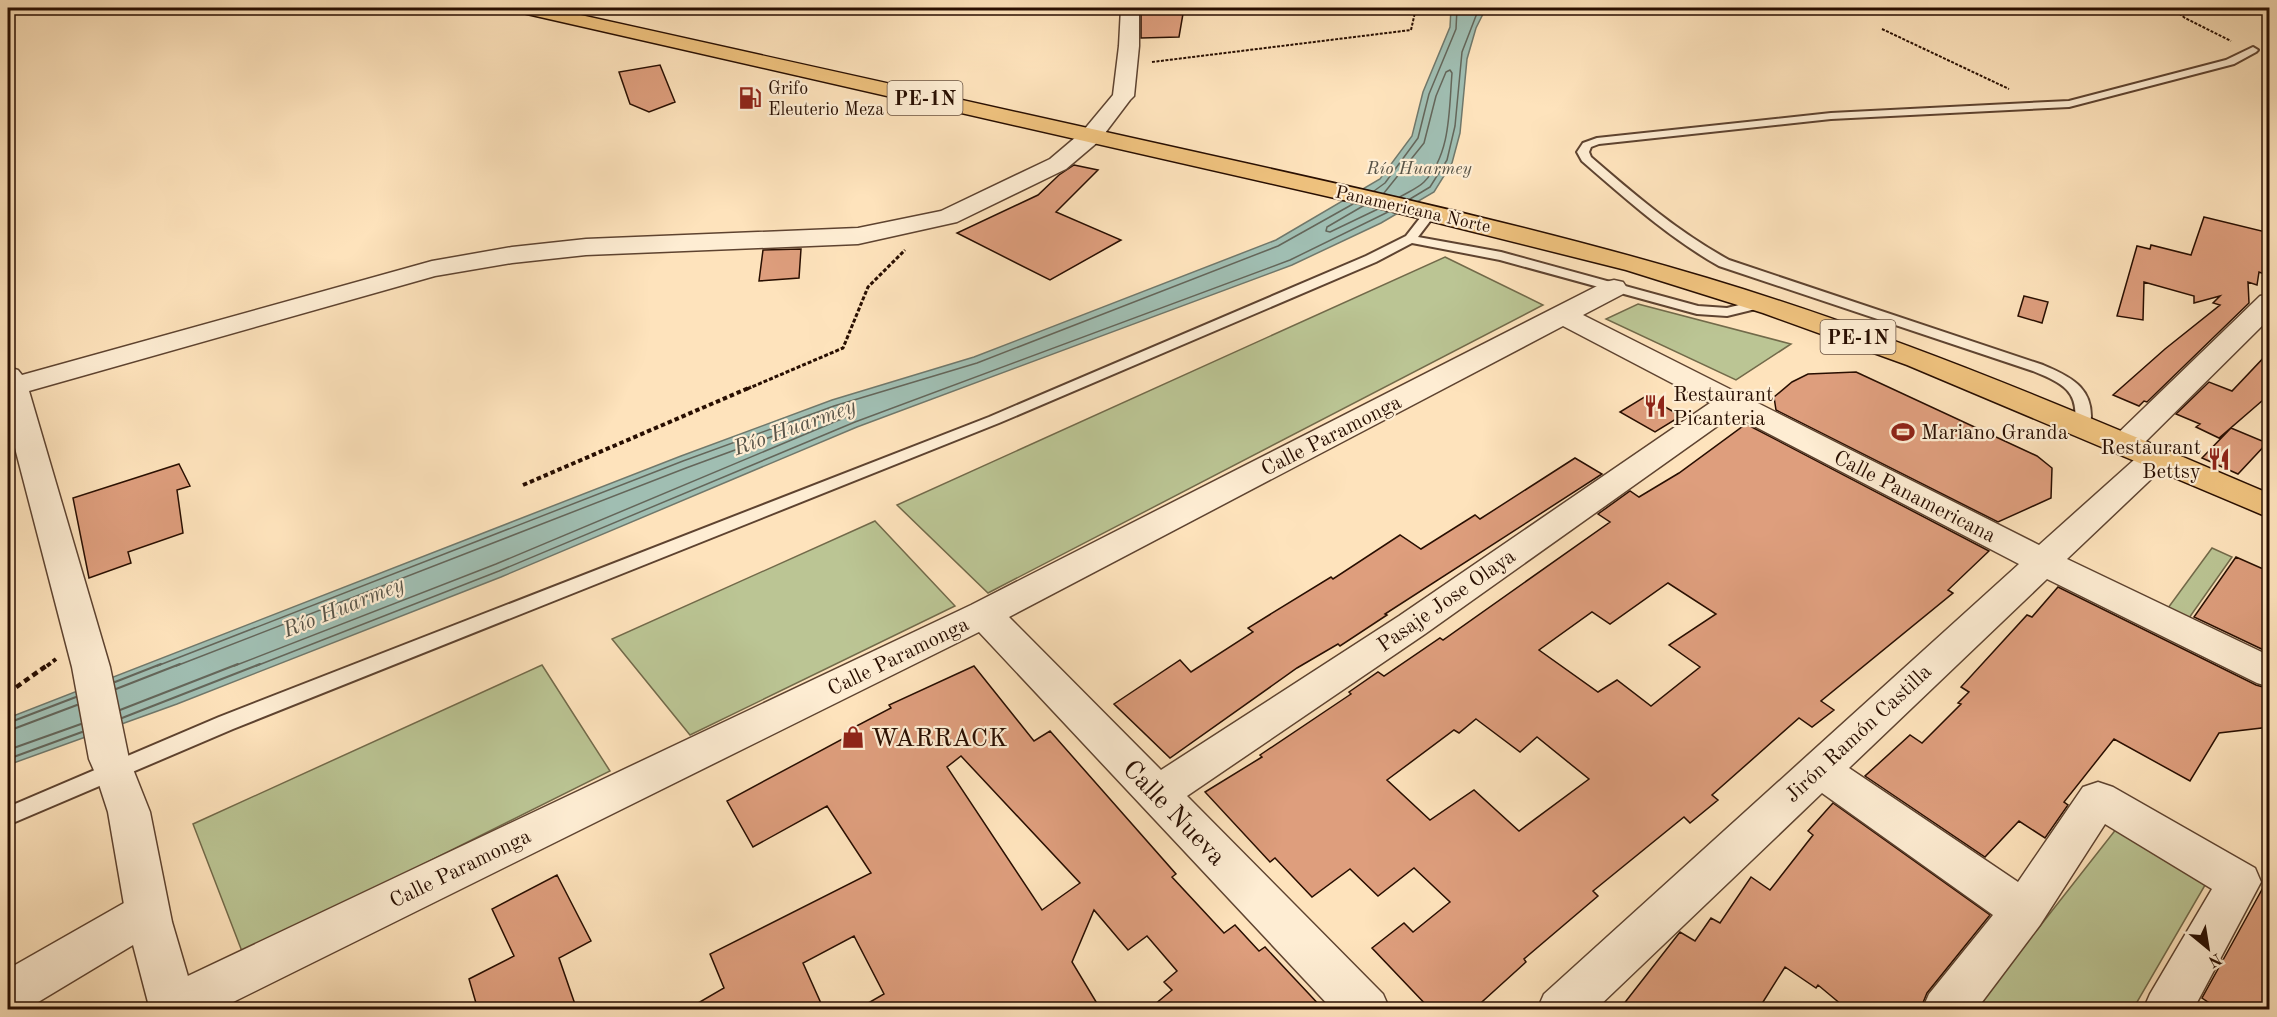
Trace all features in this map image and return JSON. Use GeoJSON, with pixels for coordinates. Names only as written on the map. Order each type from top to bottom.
{"type":"FeatureCollection","features":[{"type":"Feature","properties":{"kind":"highway","name":"Panamericana Norte"},"geometry":{"type":"LineString","coordinates":[[527,8],[1431,212],[1587,251],[1763,303],[1893,350],[2267,503]]}},
{"type":"Feature","properties":{"kind":"street"},"geometry":{"type":"LineString","coordinates":[[175,1009],[147,913],[130,824],[112,765],[88,652],[9,383],[432,269],[512,255],[586,247],[858,236],[948,217],[1058,164],[1091,136],[1123,96],[1130,8]]}},
{"type":"Feature","properties":{"kind":"street","name":"Calle Paramonga"},"geometry":{"type":"LineString","coordinates":[[175,1009],[984,614],[1614,288]]}},
{"type":"Feature","properties":{"kind":"street","name":"Jirón Ramón Castilla"},"geometry":{"type":"LineString","coordinates":[[1560,1010],[2043,562],[2140,451],[2258,331],[2270,302]]}},
{"type":"Feature","properties":{"kind":"street","name":"Calle Panamericana"},"geometry":{"type":"LineString","coordinates":[[1563,315],[2043,562],[2270,673]]}},
{"type":"Feature","properties":{"kind":"street","name":"Pasaje Jose Olaya"},"geometry":{"type":"LineString","coordinates":[[1158,794],[1412,625],[1732,401]]}},
{"type":"Feature","properties":{"kind":"street","name":"Calle Nueva"},"geometry":{"type":"LineString","coordinates":[[984,614],[1366,1010]]}},
{"type":"Feature","properties":{"kind":"street"},"geometry":{"type":"LineString","coordinates":[[1819,769],[2024,911]]}},
{"type":"Feature","properties":{"kind":"street"},"geometry":{"type":"LineString","coordinates":[[1946,1010],[2024,911],[2098,799],[2239,882],[2178,1005]]}},
{"type":"Feature","properties":{"kind":"street"},"geometry":{"type":"LineString","coordinates":[[8,994],[147,913]]}},
{"type":"Feature","properties":{"kind":"lane"},"geometry":{"type":"LineString","coordinates":[[2082,426],[2084,408],[2081,397],[2058,376],[1724,263],[1701,250],[1631,197],[1586,159],[1583,152],[1587,145],[1597,141],[1831,116],[2069,104],[2230,62],[2253,50]]}},
{"type":"Feature","properties":{"kind":"lane"},"geometry":{"type":"LineString","coordinates":[[8,816],[112,765],[226,723],[994,420],[1371,259],[1410,238],[1431,212]]}},
{"type":"Feature","properties":{"kind":"lane"},"geometry":{"type":"LineString","coordinates":[[1410,238],[1501,256],[1614,288],[1705,310],[1727,312],[1763,303]]}},
{"type":"Feature","properties":{"kind":"path"},"geometry":{"type":"LineString","coordinates":[[1126,68],[1146,62],[1235,50],[1411,30],[1416,8]]}},
{"type":"Feature","properties":{"kind":"path"},"geometry":{"type":"LineString","coordinates":[[2172,8],[2218,36],[2253,50]]}},
{"type":"Feature","properties":{"kind":"path"},"geometry":{"type":"LineString","coordinates":[[1882,29],[2045,107]]}},
{"type":"Feature","properties":{"kind":"path"},"geometry":{"type":"LineString","coordinates":[[523,485],[843,348],[868,287],[903,251],[948,217]]}},
{"type":"Feature","properties":{"kind":"path"},"geometry":{"type":"LineString","coordinates":[[8,693],[88,652]]}},
{"type":"Feature","properties":{"kind":"green space"},"geometry":{"type":"Polygon","coordinates":[[[1445,257],[1543,305],[988,593],[897,505],[1445,257]]]}},
{"type":"Feature","properties":{"kind":"green space"},"geometry":{"type":"Polygon","coordinates":[[[1638,304],[1791,344],[1736,380],[1606,319],[1638,304]]]}},
{"type":"Feature","properties":{"kind":"green space"},"geometry":{"type":"Polygon","coordinates":[[[875,521],[955,606],[690,735],[612,639],[875,521]]]}},
{"type":"Feature","properties":{"kind":"green space"},"geometry":{"type":"Polygon","coordinates":[[[2212,548],[2232,557],[2189,618],[2168,608],[2212,548]]]}},
{"type":"Feature","properties":{"kind":"green space"},"geometry":{"type":"Polygon","coordinates":[[[542,665],[610,771],[243,954],[193,824],[542,665]]]}},
{"type":"Feature","properties":{"kind":"green space"},"geometry":{"type":"Polygon","coordinates":[[[2117,828],[2208,880],[2133,1009],[1974,1010],[2117,828]]]}},
{"type":"Feature","properties":{"kind":"water","name":"Río Huarmey"},"geometry":{"type":"Polygon","coordinates":[[[1451,8],[1486,8],[1476,28],[1467,59],[1460,133],[1452,163],[1434,192],[1381,223],[1292,265],[857,427],[501,577],[177,704],[8,765],[8,718],[681,456],[832,400],[974,357],[1276,240],[1380,179],[1412,136],[1423,92],[1450,27],[1451,8]]]}},
{"type":"Feature","properties":{"kind":"building"},"geometry":{"type":"Polygon","coordinates":[[[1141,8],[1184,8],[1179,37],[1141,38],[1141,8]]]}},
{"type":"Feature","properties":{"kind":"building"},"geometry":{"type":"Polygon","coordinates":[[[660,65],[675,102],[649,112],[630,104],[619,72],[660,65]]]}},
{"type":"Feature","properties":{"kind":"building"},"geometry":{"type":"Polygon","coordinates":[[[1074,165],[1098,170],[1056,212],[1121,240],[1050,280],[957,233],[1038,195],[1059,175],[1074,165]]]}},
{"type":"Feature","properties":{"kind":"building"},"geometry":{"type":"Polygon","coordinates":[[[2204,217],[2270,233],[2270,265],[2265,264],[2264,274],[2259,272],[2257,285],[2248,282],[2249,303],[2147,402],[2144,401],[2139,406],[2113,395],[2220,305],[2213,303],[2220,296],[2194,303],[2194,296],[2144,282],[2143,320],[2117,316],[2137,246],[2150,249],[2151,245],[2191,255],[2204,217]]]}},
{"type":"Feature","properties":{"kind":"building"},"geometry":{"type":"Polygon","coordinates":[[[801,249],[799,278],[759,281],[763,250],[801,249]]]}},
{"type":"Feature","properties":{"kind":"building"},"geometry":{"type":"Polygon","coordinates":[[[2024,296],[2048,302],[2042,323],[2018,316],[2024,296]]]}},
{"type":"Feature","properties":{"kind":"building"},"geometry":{"type":"Polygon","coordinates":[[[2270,351],[2270,394],[2219,438],[2196,427],[2200,424],[2176,414],[2209,382],[2232,391],[2270,351]]]}},
{"type":"Feature","properties":{"kind":"building","name":"Mariano Granda"},"geometry":{"type":"Polygon","coordinates":[[[1856,372],[2037,456],[2052,468],[2051,498],[1998,522],[1776,410],[1774,397],[1792,382],[1808,374],[1856,372]]]}},
{"type":"Feature","properties":{"kind":"building"},"geometry":{"type":"Polygon","coordinates":[[[1646,396],[1681,416],[1655,432],[1620,412],[1646,396]]]}},
{"type":"Feature","properties":{"kind":"building"},"geometry":{"type":"Polygon","coordinates":[[[1746,424],[1989,551],[1948,590],[1953,593],[1821,701],[1834,710],[1812,727],[1799,718],[1712,795],[1718,800],[1690,823],[1684,817],[1593,891],[1598,896],[1524,959],[1526,962],[1473,1010],[1431,1010],[1372,948],[1404,923],[1413,932],[1450,902],[1414,868],[1378,896],[1350,869],[1312,897],[1275,858],[1270,862],[1205,792],[1262,757],[1260,755],[1351,694],[1349,692],[1378,672],[1384,676],[1440,638],[1443,640],[1610,522],[1598,514],[1630,491],[1639,497],[1679,473],[1746,424]],[[1668,583],[1610,624],[1592,612],[1539,650],[1598,692],[1617,680],[1651,706],[1700,667],[1669,645],[1716,614],[1668,583]],[[1476,719],[1459,733],[1454,730],[1387,780],[1430,820],[1474,790],[1519,831],[1589,779],[1537,737],[1520,752],[1476,719]]]}},
{"type":"Feature","properties":{"kind":"building"},"geometry":{"type":"Polygon","coordinates":[[[2231,428],[2267,443],[2238,474],[2202,458],[2231,428]]]}},
{"type":"Feature","properties":{"kind":"building"},"geometry":{"type":"Polygon","coordinates":[[[1575,458],[1602,474],[1385,614],[1387,615],[1340,646],[1338,644],[1297,668],[1170,758],[1114,704],[1180,660],[1191,672],[1253,632],[1248,628],[1331,577],[1333,579],[1400,535],[1421,549],[1475,515],[1480,519],[1575,458]]]}},
{"type":"Feature","properties":{"kind":"building"},"geometry":{"type":"Polygon","coordinates":[[[179,464],[190,486],[177,490],[183,533],[128,552],[131,563],[89,578],[73,498],[179,464]]]}},
{"type":"Feature","properties":{"kind":"building"},"geometry":{"type":"Polygon","coordinates":[[[2236,557],[2270,572],[2270,653],[2194,617],[2236,557]]]}},
{"type":"Feature","properties":{"kind":"building"},"geometry":{"type":"Polygon","coordinates":[[[2058,587],[2256,685],[2270,689],[2270,727],[2219,733],[2190,781],[2114,739],[2064,802],[2068,805],[2045,838],[2019,821],[1985,857],[1865,776],[1910,735],[1922,743],[1961,704],[1958,703],[1969,692],[1961,687],[2027,615],[2032,617],[2058,587]]]}},
{"type":"Feature","properties":{"kind":"building"},"geometry":{"type":"Polygon","coordinates":[[[974,666],[1034,741],[1050,731],[1176,874],[1172,877],[1224,933],[1235,925],[1259,951],[1265,947],[1324,1010],[1148,1010],[1172,990],[1164,982],[1177,971],[1147,936],[1128,950],[1094,910],[1072,962],[1101,1010],[856,1010],[884,994],[854,936],[803,963],[824,1010],[686,1010],[724,988],[710,954],[871,873],[827,806],[753,847],[727,801],[850,735],[847,731],[891,708],[889,705],[974,666]],[[961,756],[947,767],[1042,910],[1080,883],[961,756]]]}},
{"type":"Feature","properties":{"kind":"building"},"geometry":{"type":"Polygon","coordinates":[[[1833,803],[1990,915],[1927,993],[1920,1010],[1848,1010],[1818,985],[1816,988],[1785,967],[1758,1010],[1619,1010],[1680,932],[1695,941],[1711,918],[1720,923],[1751,877],[1770,890],[1813,835],[1808,831],[1833,803]]]}},
{"type":"Feature","properties":{"kind":"building"},"geometry":{"type":"Polygon","coordinates":[[[557,875],[591,941],[559,958],[577,1010],[478,1010],[469,979],[514,956],[492,909],[557,875]]]}},
{"type":"Feature","properties":{"kind":"building"},"geometry":{"type":"Polygon","coordinates":[[[2270,875],[2270,1010],[2220,1010],[2202,998],[2270,875]]]}},
{"type":"Feature","properties":{"kind":"place","name":"Grifo Eleuterio Meza"},"geometry":{"type":"Point","coordinates":[750,98]}},
{"type":"Feature","properties":{"kind":"place","name":"Restaurant Picanteria"},"geometry":{"type":"Point","coordinates":[1655,406]}},
{"type":"Feature","properties":{"kind":"place","name":"Mariano Granda"},"geometry":{"type":"Point","coordinates":[1903,432]}},
{"type":"Feature","properties":{"kind":"place","name":"Restaurant Bettsy"},"geometry":{"type":"Point","coordinates":[2219,459]}},
{"type":"Feature","properties":{"kind":"place","name":"WARRACK"},"geometry":{"type":"Point","coordinates":[853,737]}}]}
